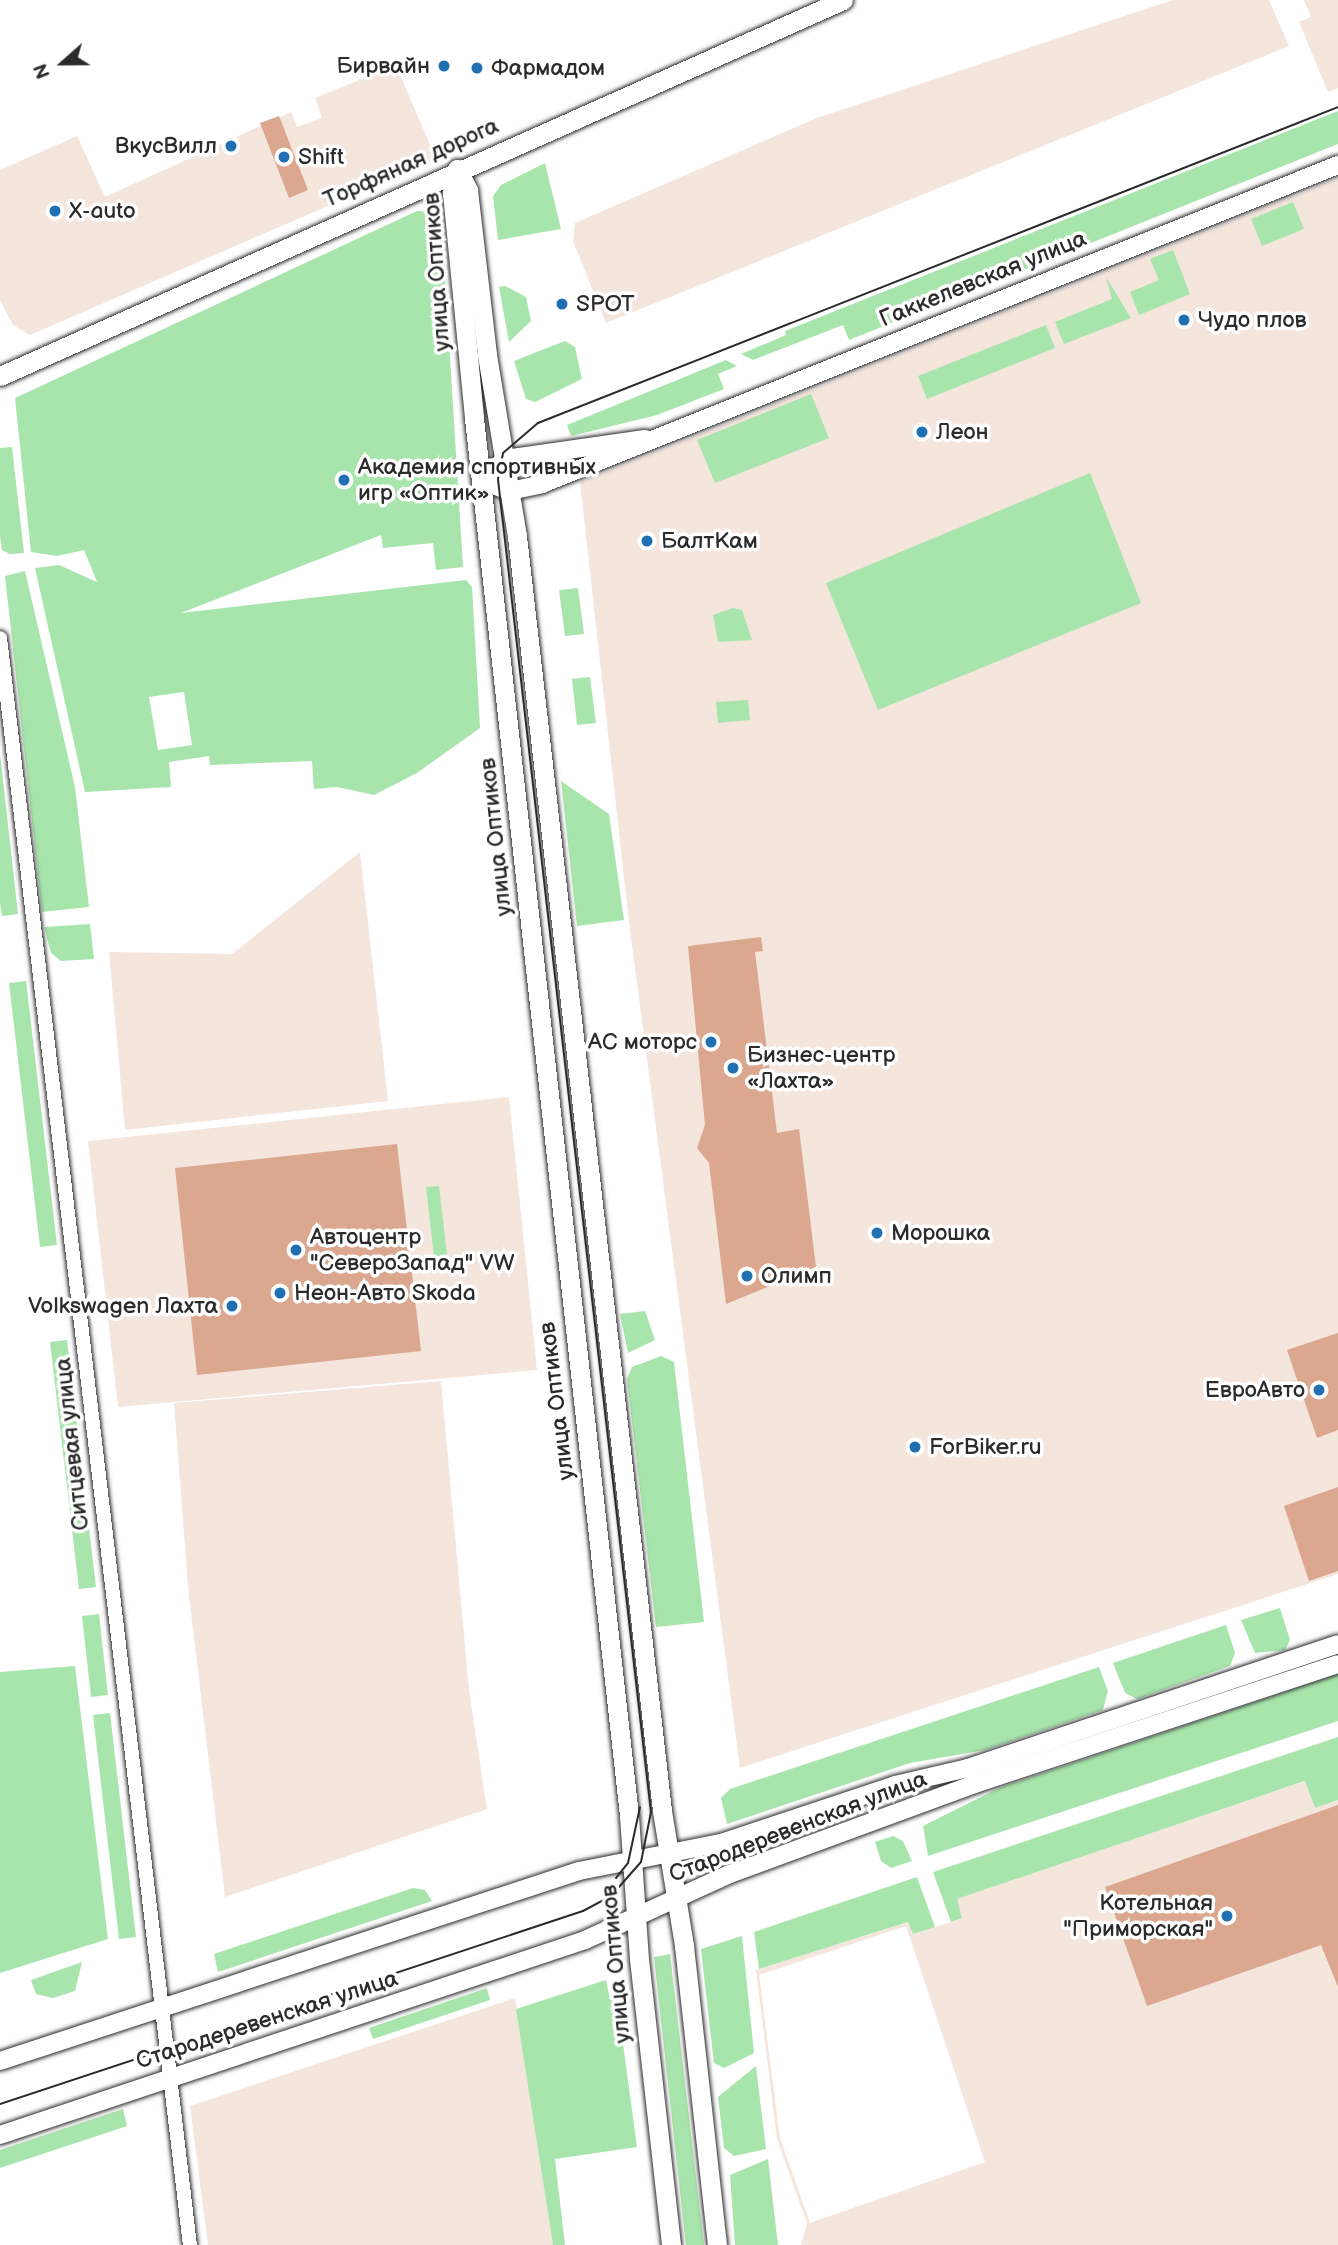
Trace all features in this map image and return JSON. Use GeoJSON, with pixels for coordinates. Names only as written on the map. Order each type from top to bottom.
{"type":"FeatureCollection","features":[{"type":"Feature","properties":{"kind":"main road","name":"Торфяная дорога"},"geometry":{"type":"LineString","coordinates":[[0,376],[457,169],[843,0]]}},
{"type":"Feature","properties":{"kind":"main road","name":"улица Оптиков"},"geometry":{"type":"LineString","coordinates":[[457,169],[468,190],[510,491],[669,1853],[718,2245]]}},
{"type":"Feature","properties":{"kind":"main road","name":"улица Оптиков"},"geometry":{"type":"LineString","coordinates":[[457,169],[452,193],[671,2245]]}},
{"type":"Feature","properties":{"kind":"street","name":"Гаккелевская улица"},"geometry":{"type":"LineString","coordinates":[[510,491],[542,484],[645,439],[1338,165]]}},
{"type":"Feature","properties":{"kind":"street","name":"Гаккелевская улица"},"geometry":{"type":"LineString","coordinates":[[505,459],[645,439]]}},
{"type":"Feature","properties":{"kind":"street"},"geometry":{"type":"LineString","coordinates":[[505,459],[482,481],[510,491]]}},
{"type":"Feature","properties":{"kind":"street","name":"Ситцевая улица"},"geometry":{"type":"LineString","coordinates":[[0,638],[160,2010],[190,2245]]}},
{"type":"Feature","properties":{"kind":"street","name":"Стародеревенская улица"},"geometry":{"type":"LineString","coordinates":[[0,2062],[579,1871],[669,1853],[968,1768],[1338,1644]]}},
{"type":"Feature","properties":{"kind":"street","name":"Стародеревенская улица"},"geometry":{"type":"LineString","coordinates":[[0,2135],[585,1940],[676,1899],[975,1784],[1338,1664]]}},
{"type":"Feature","properties":{"kind":"shaded area"},"geometry":{"type":"Polygon","coordinates":[[[1173,0],[1269,0],[1289,46],[606,323],[573,241],[575,223],[817,118],[1173,0]]]}},
{"type":"Feature","properties":{"kind":"shaded area"},"geometry":{"type":"Polygon","coordinates":[[[1304,0],[1338,0],[1338,88],[1328,92],[1299,22],[1311,17],[1304,0]]]}},
{"type":"Feature","properties":{"kind":"shaded area"},"geometry":{"type":"Polygon","coordinates":[[[396,65],[436,159],[30,335],[13,325],[0,300],[0,170],[77,136],[105,197],[291,112],[297,127],[322,118],[315,98],[396,65]]]}},
{"type":"Feature","properties":{"kind":"shaded area"},"geometry":{"type":"Polygon","coordinates":[[[1338,178],[1338,1574],[740,1768],[629,922],[580,482],[1338,178]]]}},
{"type":"Feature","properties":{"kind":"shaded area"},"geometry":{"type":"Polygon","coordinates":[[[360,852],[388,1101],[125,1130],[109,952],[232,954],[360,852]]]}},
{"type":"Feature","properties":{"kind":"shaded area","name":"Автоцентр \"СевероЗапад\" VW"},"geometry":{"type":"Polygon","coordinates":[[[509,1097],[537,1370],[118,1407],[88,1141],[509,1097]]]}},
{"type":"Feature","properties":{"kind":"shaded area"},"geometry":{"type":"Polygon","coordinates":[[[441,1381],[469,1690],[487,1809],[225,1897],[188,1587],[174,1403],[441,1381]]]}},
{"type":"Feature","properties":{"kind":"shaded area"},"geometry":{"type":"Polygon","coordinates":[[[1306,1781],[1315,1808],[1338,1800],[1338,2245],[801,2245],[807,2223],[777,2139],[756,1970],[909,1922],[914,1934],[962,1918],[956,1899],[1306,1781]],[[906,1926],[759,1975],[780,2138],[810,2223],[985,2162],[906,1926]]]}},
{"type":"Feature","properties":{"kind":"shaded area"},"geometry":{"type":"Polygon","coordinates":[[[515,1998],[553,2245],[208,2245],[190,2106],[515,1998]]]}},
{"type":"Feature","properties":{"kind":"green space"},"geometry":{"type":"Polygon","coordinates":[[[1338,111],[1338,144],[849,340],[843,325],[753,360],[741,354],[786,335],[785,331],[1338,111]]]}},
{"type":"Feature","properties":{"kind":"green space"},"geometry":{"type":"Polygon","coordinates":[[[545,163],[561,229],[498,240],[493,196],[501,185],[545,163]]]}},
{"type":"Feature","properties":{"kind":"green space"},"geometry":{"type":"Polygon","coordinates":[[[1293,202],[1304,229],[1262,246],[1251,219],[1293,202]]]}},
{"type":"Feature","properties":{"kind":"green space"},"geometry":{"type":"Polygon","coordinates":[[[417,211],[431,212],[442,228],[463,567],[436,570],[433,543],[383,548],[381,535],[181,613],[466,580],[472,587],[480,728],[417,773],[374,795],[337,787],[314,789],[312,761],[210,765],[209,756],[169,762],[171,787],[85,792],[35,568],[59,565],[97,582],[84,550],[57,556],[31,552],[15,398],[417,211]],[[184,692],[149,697],[158,750],[192,745],[184,692]]]}},
{"type":"Feature","properties":{"kind":"green space"},"geometry":{"type":"Polygon","coordinates":[[[1173,250],[1190,294],[1139,315],[1130,292],[1159,280],[1150,259],[1173,250]]]}},
{"type":"Feature","properties":{"kind":"green space"},"geometry":{"type":"Polygon","coordinates":[[[1106,277],[1131,318],[1064,344],[1055,322],[1112,299],[1106,277]]]}},
{"type":"Feature","properties":{"kind":"green space"},"geometry":{"type":"Polygon","coordinates":[[[505,286],[526,297],[531,321],[509,342],[499,287],[505,286]]]}},
{"type":"Feature","properties":{"kind":"green space"},"geometry":{"type":"Polygon","coordinates":[[[1046,325],[1055,348],[927,399],[918,376],[1046,325]]]}},
{"type":"Feature","properties":{"kind":"green space"},"geometry":{"type":"Polygon","coordinates":[[[565,341],[575,347],[582,379],[535,402],[526,399],[514,361],[565,341]]]}},
{"type":"Feature","properties":{"kind":"green space"},"geometry":{"type":"Polygon","coordinates":[[[726,360],[737,366],[718,374],[724,389],[657,415],[571,436],[567,425],[726,360]]]}},
{"type":"Feature","properties":{"kind":"green space"},"geometry":{"type":"Polygon","coordinates":[[[811,394],[829,438],[715,483],[697,440],[811,394]]]}},
{"type":"Feature","properties":{"kind":"green space"},"geometry":{"type":"Polygon","coordinates":[[[12,447],[24,553],[10,554],[2,550],[0,536],[0,448],[12,447]]]}},
{"type":"Feature","properties":{"kind":"green space"},"geometry":{"type":"Polygon","coordinates":[[[1090,473],[1141,603],[878,710],[826,583],[1090,473]]]}},
{"type":"Feature","properties":{"kind":"green space"},"geometry":{"type":"Polygon","coordinates":[[[25,571],[75,787],[89,907],[42,912],[5,576],[25,571]]]}},
{"type":"Feature","properties":{"kind":"green space"},"geometry":{"type":"Polygon","coordinates":[[[578,588],[584,634],[565,636],[559,590],[578,588]]]}},
{"type":"Feature","properties":{"kind":"green space"},"geometry":{"type":"Polygon","coordinates":[[[733,608],[742,610],[752,640],[718,642],[713,615],[733,608]]]}},
{"type":"Feature","properties":{"kind":"green space"},"geometry":{"type":"Polygon","coordinates":[[[590,677],[596,723],[577,725],[572,679],[590,677]]]}},
{"type":"Feature","properties":{"kind":"green space"},"geometry":{"type":"Polygon","coordinates":[[[748,700],[750,720],[718,723],[716,702],[748,700]]]}},
{"type":"Feature","properties":{"kind":"green space"},"geometry":{"type":"Polygon","coordinates":[[[0,754],[18,914],[2,916],[0,903],[0,754]]]}},
{"type":"Feature","properties":{"kind":"green space"},"geometry":{"type":"Polygon","coordinates":[[[561,781],[609,814],[624,920],[577,926],[561,781]]]}},
{"type":"Feature","properties":{"kind":"green space"},"geometry":{"type":"Polygon","coordinates":[[[90,924],[94,959],[61,961],[51,953],[44,927],[90,924]]]}},
{"type":"Feature","properties":{"kind":"green space"},"geometry":{"type":"Polygon","coordinates":[[[26,981],[57,1245],[40,1247],[9,983],[26,981]]]}},
{"type":"Feature","properties":{"kind":"green space"},"geometry":{"type":"Polygon","coordinates":[[[439,1186],[448,1264],[434,1256],[426,1187],[439,1186]]]}},
{"type":"Feature","properties":{"kind":"green space"},"geometry":{"type":"Polygon","coordinates":[[[645,1311],[655,1340],[628,1353],[620,1314],[645,1311]]]}},
{"type":"Feature","properties":{"kind":"green space"},"geometry":{"type":"Polygon","coordinates":[[[67,1340],[96,1587],[79,1589],[50,1342],[67,1340]]]}},
{"type":"Feature","properties":{"kind":"green space"},"geometry":{"type":"Polygon","coordinates":[[[661,1356],[674,1362],[704,1622],[656,1627],[627,1379],[632,1367],[661,1356]]]}},
{"type":"Feature","properties":{"kind":"green space"},"geometry":{"type":"Polygon","coordinates":[[[1280,1608],[1290,1640],[1285,1650],[1255,1653],[1241,1620],[1280,1608]]]}},
{"type":"Feature","properties":{"kind":"green space"},"geometry":{"type":"Polygon","coordinates":[[[99,1614],[108,1695],[91,1697],[82,1616],[99,1614]]]}},
{"type":"Feature","properties":{"kind":"green space"},"geometry":{"type":"Polygon","coordinates":[[[1226,1625],[1235,1653],[1230,1666],[1137,1699],[1125,1693],[1113,1663],[1226,1625]]]}},
{"type":"Feature","properties":{"kind":"green space"},"geometry":{"type":"Polygon","coordinates":[[[75,1666],[108,1939],[0,1973],[0,1672],[75,1666]]]}},
{"type":"Feature","properties":{"kind":"green space"},"geometry":{"type":"Polygon","coordinates":[[[1099,1667],[1108,1691],[1103,1710],[985,1750],[910,1763],[727,1824],[721,1798],[730,1789],[1099,1667]]]}},
{"type":"Feature","properties":{"kind":"green space"},"geometry":{"type":"Polygon","coordinates":[[[1338,1674],[1338,1721],[928,1856],[923,1826],[999,1788],[1338,1674]]]}},
{"type":"Feature","properties":{"kind":"green space"},"geometry":{"type":"Polygon","coordinates":[[[110,1713],[136,1937],[119,1939],[93,1715],[110,1713]]]}},
{"type":"Feature","properties":{"kind":"green space"},"geometry":{"type":"Polygon","coordinates":[[[1338,1737],[1338,1800],[1315,1808],[1305,1781],[957,1899],[962,1918],[951,1922],[933,1872],[1338,1737]]]}},
{"type":"Feature","properties":{"kind":"green space"},"geometry":{"type":"Polygon","coordinates":[[[893,1836],[903,1841],[912,1861],[891,1868],[881,1861],[875,1842],[893,1836]]]}},
{"type":"Feature","properties":{"kind":"green space"},"geometry":{"type":"Polygon","coordinates":[[[917,1877],[935,1927],[913,1934],[908,1922],[759,1969],[754,1932],[917,1877]]]}},
{"type":"Feature","properties":{"kind":"green space"},"geometry":{"type":"Polygon","coordinates":[[[413,1888],[425,1890],[432,1901],[218,1972],[214,1954],[413,1888]]]}},
{"type":"Feature","properties":{"kind":"green space"},"geometry":{"type":"Polygon","coordinates":[[[742,1936],[754,2053],[724,2068],[714,2063],[701,1949],[742,1936]]]}},
{"type":"Feature","properties":{"kind":"green space"},"geometry":{"type":"Polygon","coordinates":[[[670,1954],[704,2245],[686,2245],[654,1957],[670,1954]]]}},
{"type":"Feature","properties":{"kind":"green space"},"geometry":{"type":"Polygon","coordinates":[[[82,1962],[75,1991],[53,1998],[36,1994],[31,1980],[82,1962]]]}},
{"type":"Feature","properties":{"kind":"green space"},"geometry":{"type":"Polygon","coordinates":[[[606,1980],[610,2000],[617,1999],[637,2147],[555,2159],[565,2245],[553,2245],[516,2009],[606,1980]]]}},
{"type":"Feature","properties":{"kind":"green space"},"geometry":{"type":"Polygon","coordinates":[[[487,1988],[490,2000],[373,2039],[369,2028],[487,1988]]]}},
{"type":"Feature","properties":{"kind":"green space"},"geometry":{"type":"Polygon","coordinates":[[[756,2066],[766,2149],[734,2156],[724,2148],[718,2097],[756,2066]]]}},
{"type":"Feature","properties":{"kind":"green space"},"geometry":{"type":"Polygon","coordinates":[[[123,2109],[127,2126],[0,2168],[0,2150],[123,2109]]]}},
{"type":"Feature","properties":{"kind":"green space"},"geometry":{"type":"Polygon","coordinates":[[[768,2159],[778,2245],[735,2245],[730,2175],[768,2159]]]}},
{"type":"Feature","properties":{"kind":"building","name":"Shift"},"geometry":{"type":"Polygon","coordinates":[[[279,116],[308,190],[289,198],[260,123],[279,116]]]}},
{"type":"Feature","properties":{"kind":"building","name":"Бизнес-центр «Лахта»"},"geometry":{"type":"Polygon","coordinates":[[[761,937],[763,951],[755,952],[777,1133],[799,1129],[816,1267],[726,1304],[709,1163],[697,1148],[705,1125],[688,946],[761,937]]]}},
{"type":"Feature","properties":{"kind":"building","name":"Автоцентр \"СевероЗапад\" VW"},"geometry":{"type":"Polygon","coordinates":[[[397,1144],[421,1351],[197,1375],[175,1168],[397,1144]]]}},
{"type":"Feature","properties":{"kind":"building","name":"ЕвроАвто"},"geometry":{"type":"Polygon","coordinates":[[[1338,1333],[1338,1430],[1317,1438],[1287,1350],[1338,1333]]]}},
{"type":"Feature","properties":{"kind":"building"},"geometry":{"type":"Polygon","coordinates":[[[1338,1487],[1338,1571],[1309,1581],[1284,1506],[1338,1487]]]}},
{"type":"Feature","properties":{"kind":"building","name":"Котельная \"Приморская\""},"geometry":{"type":"Polygon","coordinates":[[[1338,1805],[1338,1987],[1321,1945],[1147,2006],[1105,1887],[1338,1805]]]}},
{"type":"Feature","properties":{"kind":"tram line"},"geometry":{"type":"LineString","coordinates":[[0,2104],[583,1911],[611,1896],[641,1862],[651,1812],[498,479],[503,453],[538,423],[1338,107]]}},
{"type":"Feature","properties":{"kind":"tram line"},"geometry":{"type":"LineString","coordinates":[[616,1878],[628,1863],[640,1807]]}},
{"type":"Feature","properties":{"kind":"place","name":"Бирвайн"},"geometry":{"type":"Point","coordinates":[444,66]}},
{"type":"Feature","properties":{"kind":"place","name":"Фармадом"},"geometry":{"type":"Point","coordinates":[477,68]}},
{"type":"Feature","properties":{"kind":"place","name":"ВкусВилл"},"geometry":{"type":"Point","coordinates":[231,146]}},
{"type":"Feature","properties":{"kind":"place","name":"Shift"},"geometry":{"type":"Point","coordinates":[284,157]}},
{"type":"Feature","properties":{"kind":"place","name":"X-auto"},"geometry":{"type":"Point","coordinates":[55,211]}},
{"type":"Feature","properties":{"kind":"place","name":"SPOT"},"geometry":{"type":"Point","coordinates":[562,304]}},
{"type":"Feature","properties":{"kind":"place","name":"Чудо плов"},"geometry":{"type":"Point","coordinates":[1184,320]}},
{"type":"Feature","properties":{"kind":"place","name":"Леон"},"geometry":{"type":"Point","coordinates":[922,432]}},
{"type":"Feature","properties":{"kind":"place","name":"Академия спортивных игр «Оптик»"},"geometry":{"type":"Point","coordinates":[344,480]}},
{"type":"Feature","properties":{"kind":"place","name":"БалтКам"},"geometry":{"type":"Point","coordinates":[647,541]}},
{"type":"Feature","properties":{"kind":"place","name":"АС моторс"},"geometry":{"type":"Point","coordinates":[711,1042]}},
{"type":"Feature","properties":{"kind":"place","name":"Бизнес-центр «Лахта»"},"geometry":{"type":"Point","coordinates":[733,1068]}},
{"type":"Feature","properties":{"kind":"place","name":"Морошка"},"geometry":{"type":"Point","coordinates":[877,1233]}},
{"type":"Feature","properties":{"kind":"place","name":"Автоцентр \"СевероЗапад\" VW"},"geometry":{"type":"Point","coordinates":[296,1250]}},
{"type":"Feature","properties":{"kind":"place","name":"Олимп"},"geometry":{"type":"Point","coordinates":[747,1276]}},
{"type":"Feature","properties":{"kind":"place","name":"Неон-Авто Skoda"},"geometry":{"type":"Point","coordinates":[280,1293]}},
{"type":"Feature","properties":{"kind":"place","name":"Volkswagen Лахта"},"geometry":{"type":"Point","coordinates":[232,1306]}},
{"type":"Feature","properties":{"kind":"place","name":"ЕвроАвто"},"geometry":{"type":"Point","coordinates":[1319,1390]}},
{"type":"Feature","properties":{"kind":"place","name":"ForBiker.ru"},"geometry":{"type":"Point","coordinates":[915,1447]}},
{"type":"Feature","properties":{"kind":"place","name":"Котельная \"Приморская\""},"geometry":{"type":"Point","coordinates":[1227,1916]}}]}
